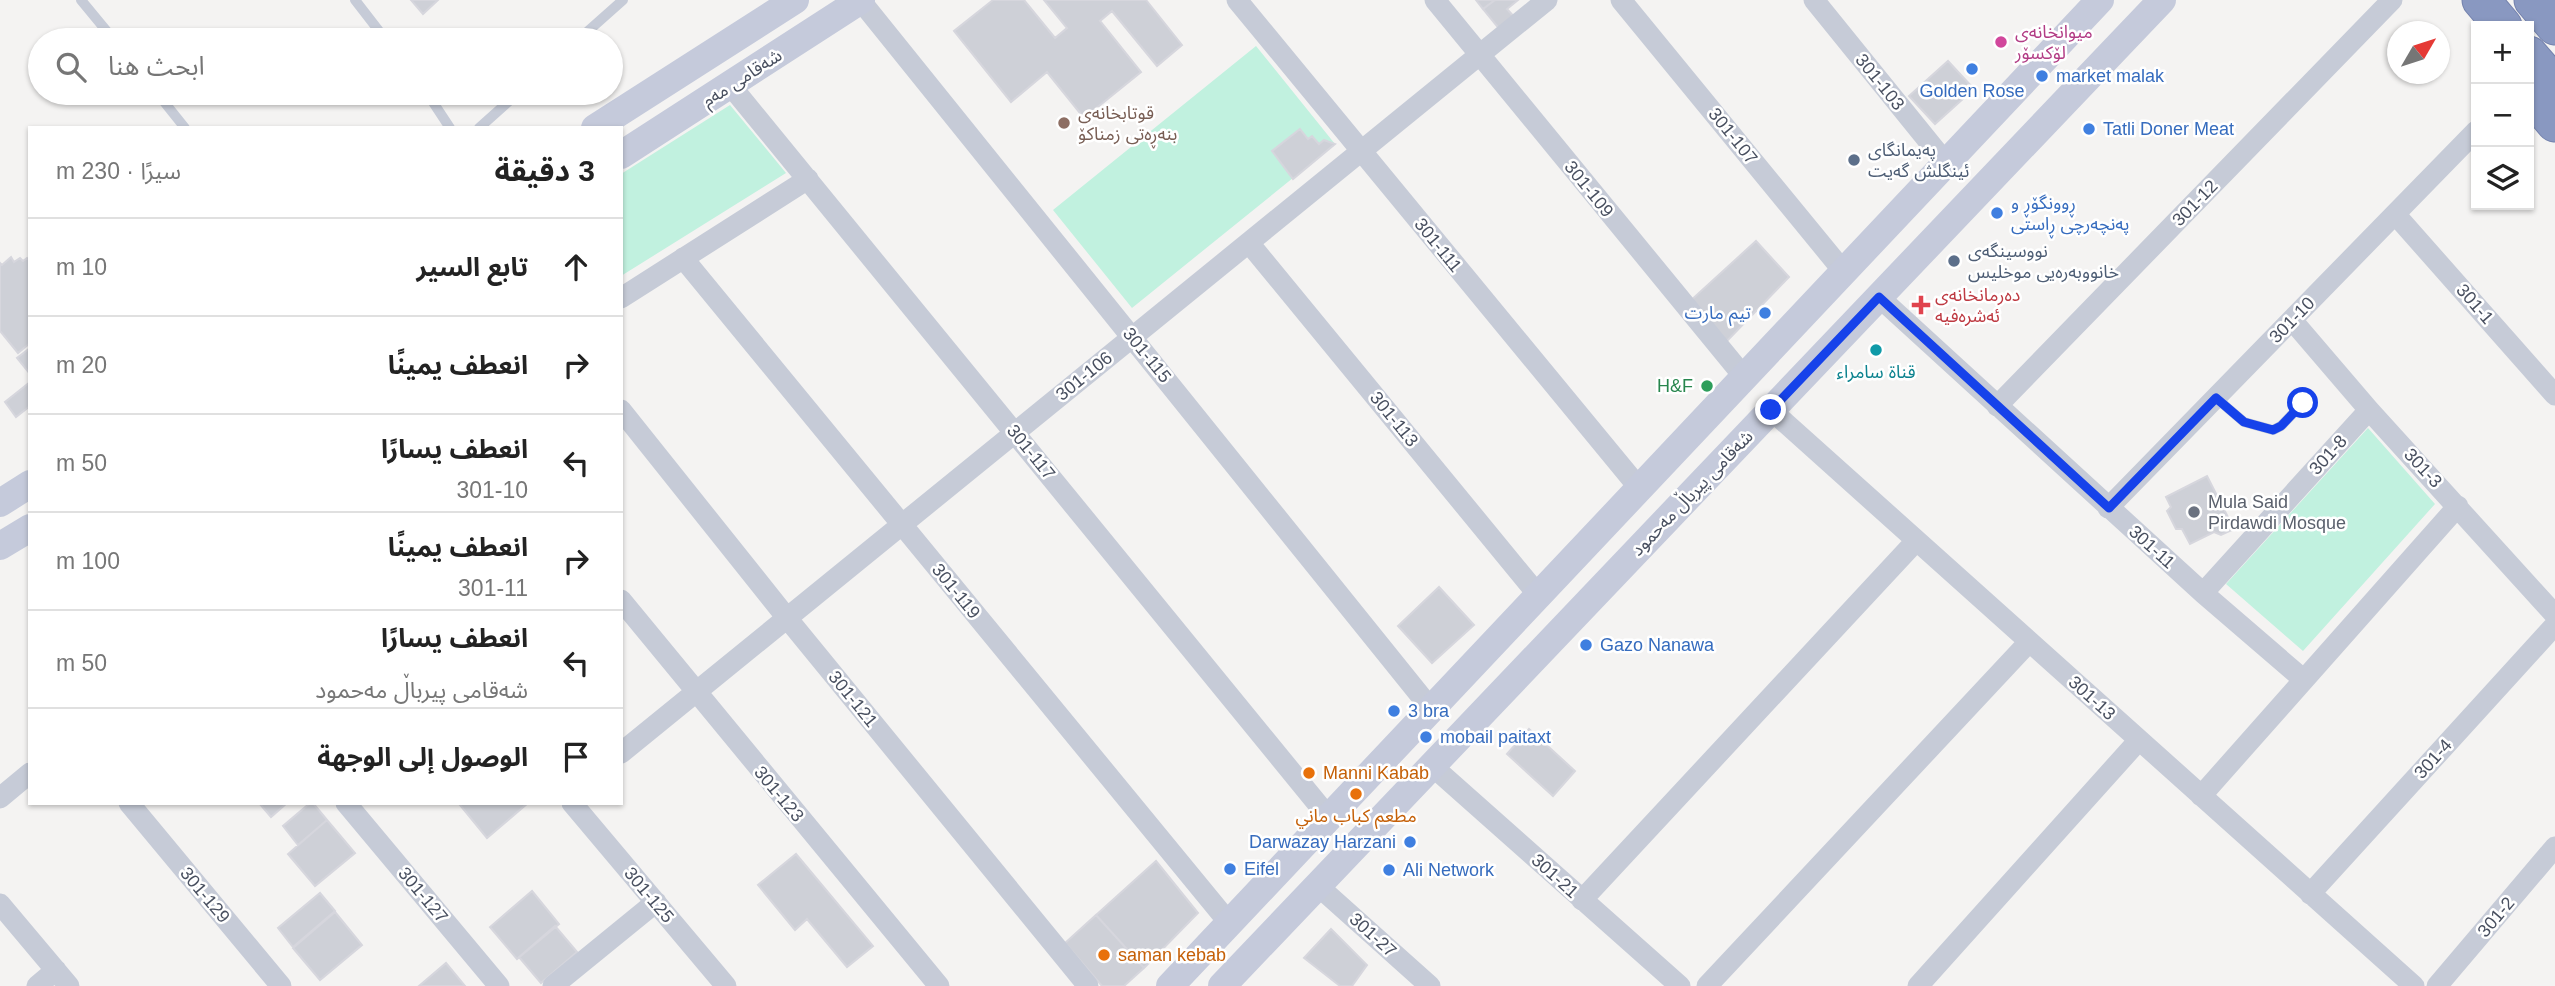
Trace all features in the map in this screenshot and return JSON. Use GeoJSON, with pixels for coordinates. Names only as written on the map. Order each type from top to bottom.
{"type":"FeatureCollection","features":[{"type":"Feature","properties":{"kind":"highway"},"geometry":{"type":"LineString","coordinates":[[2454,0],[2471,21]]}},
{"type":"Feature","properties":{"kind":"highway"},"geometry":{"type":"LineString","coordinates":[[2480,0],[2499,21]]}},
{"type":"Feature","properties":{"kind":"highway"},"geometry":{"type":"LineString","coordinates":[[2533,0],[2555,26]]}},
{"type":"Feature","properties":{"kind":"highway"},"geometry":{"type":"LineString","coordinates":[[2534,61],[2555,85]]}},
{"type":"Feature","properties":{"kind":"highway"},"geometry":{"type":"LineString","coordinates":[[2534,98],[2555,123]]}},
{"type":"Feature","properties":{"kind":"main road","name":"شەقامی مەم"},"geometry":{"type":"LineString","coordinates":[[623,154],[860,0]]}},
{"type":"Feature","properties":{"kind":"main road"},"geometry":{"type":"LineString","coordinates":[[1170,986],[2100,0]]}},
{"type":"Feature","properties":{"kind":"main road","name":"شەقامی پیرباڵ مەحمود"},"geometry":{"type":"LineString","coordinates":[[1222,986],[2162,0]]}},
{"type":"Feature","properties":{"kind":"main road"},"geometry":{"type":"LineString","coordinates":[[598,126],[779,4]]}},
{"type":"Feature","properties":{"kind":"main road"},"geometry":{"type":"LineString","coordinates":[[0,503],[28,485]]}},
{"type":"Feature","properties":{"kind":"main road"},"geometry":{"type":"LineString","coordinates":[[0,546],[28,528]]}},
{"type":"Feature","properties":{"kind":"street","name":"301-115"},"geometry":{"type":"LineString","coordinates":[[860,0],[1432,710]]}},
{"type":"Feature","properties":{"kind":"street","name":"301-111"},"geometry":{"type":"LineString","coordinates":[[1237,0],[1640,489]]}},
{"type":"Feature","properties":{"kind":"street","name":"301-109"},"geometry":{"type":"LineString","coordinates":[[1435,0],[1745,378]]}},
{"type":"Feature","properties":{"kind":"street","name":"301-106"},"geometry":{"type":"LineString","coordinates":[[623,751],[1547,0]]}},
{"type":"Feature","properties":{"kind":"street","name":"301-107"},"geometry":{"type":"LineString","coordinates":[[1621,0],[1844,272]]}},
{"type":"Feature","properties":{"kind":"street","name":"301-103"},"geometry":{"type":"LineString","coordinates":[[1814,0],[1946,163]]}},
{"type":"Feature","properties":{"kind":"street","name":"301-12"},"geometry":{"type":"LineString","coordinates":[[1997,406],[2392,0]]}},
{"type":"Feature","properties":{"kind":"street","name":"301-117"},"geometry":{"type":"LineString","coordinates":[[731,86],[1330,819]]}},
{"type":"Feature","properties":{"kind":"street","name":"301-10"},"geometry":{"type":"LineString","coordinates":[[2109,508],[2471,136]]}},
{"type":"Feature","properties":{"kind":"street"},"geometry":{"type":"LineString","coordinates":[[623,297],[808,179]]}},
{"type":"Feature","properties":{"kind":"street","name":"301-1"},"geometry":{"type":"LineString","coordinates":[[2395,214],[2555,395]]}},
{"type":"Feature","properties":{"kind":"street","name":"301-113"},"geometry":{"type":"LineString","coordinates":[[1248,243],[1539,596]]}},
{"type":"Feature","properties":{"kind":"street","name":"301-119"},"geometry":{"type":"LineString","coordinates":[[683,258],[1230,923]]}},
{"type":"Feature","properties":{"kind":"street","name":"301-11"},"geometry":{"type":"LineString","coordinates":[[1879,297],[2203,593],[2304,680]]}},
{"type":"Feature","properties":{"kind":"street","name":"301-3"},"geometry":{"type":"LineString","coordinates":[[2292,320],[2369,410],[2555,615]]}},
{"type":"Feature","properties":{"kind":"street","name":"301-13"},"geometry":{"type":"LineString","coordinates":[[1771,410],[2414,986]]}},
{"type":"Feature","properties":{"kind":"street","name":"301-8"},"geometry":{"type":"LineString","coordinates":[[2203,593],[2369,410]]}},
{"type":"Feature","properties":{"kind":"street","name":"301-121"},"geometry":{"type":"LineString","coordinates":[[623,413],[1088,986]]}},
{"type":"Feature","properties":{"kind":"street"},"geometry":{"type":"LineString","coordinates":[[2201,796],[2458,506]]}},
{"type":"Feature","properties":{"kind":"street"},"geometry":{"type":"LineString","coordinates":[[1582,900],[1916,541]]}},
{"type":"Feature","properties":{"kind":"street","name":"301-123"},"geometry":{"type":"LineString","coordinates":[[623,603],[939,986]]}},
{"type":"Feature","properties":{"kind":"street","name":"301-4"},"geometry":{"type":"LineString","coordinates":[[2311,894],[2555,625]]}},
{"type":"Feature","properties":{"kind":"street"},"geometry":{"type":"LineString","coordinates":[[1707,986],[2029,642]]}},
{"type":"Feature","properties":{"kind":"street"},"geometry":{"type":"LineString","coordinates":[[1918,986],[2139,740]]}},
{"type":"Feature","properties":{"kind":"street","name":"301-21"},"geometry":{"type":"LineString","coordinates":[[1431,765],[1680,986]]}},
{"type":"Feature","properties":{"kind":"street"},"geometry":{"type":"LineString","coordinates":[[0,798],[28,775]]}},
{"type":"Feature","properties":{"kind":"street","name":"301-129"},"geometry":{"type":"LineString","coordinates":[[131,805],[281,986]]}},
{"type":"Feature","properties":{"kind":"street","name":"301-127"},"geometry":{"type":"LineString","coordinates":[[348,805],[499,986]]}},
{"type":"Feature","properties":{"kind":"street","name":"301-125"},"geometry":{"type":"LineString","coordinates":[[574,805],[726,986]]}},
{"type":"Feature","properties":{"kind":"street","name":"301-2"},"geometry":{"type":"LineString","coordinates":[[2437,986],[2555,848]]}},
{"type":"Feature","properties":{"kind":"street","name":"301-27"},"geometry":{"type":"LineString","coordinates":[[1317,885],[1430,986]]}},
{"type":"Feature","properties":{"kind":"street"},"geometry":{"type":"LineString","coordinates":[[553,986],[656,902]]}},
{"type":"Feature","properties":{"kind":"street"},"geometry":{"type":"LineString","coordinates":[[0,904],[62,978],[37,986]]}},
{"type":"Feature","properties":{"kind":"lane"},"geometry":{"type":"LineString","coordinates":[[81,0],[104,28]]}},
{"type":"Feature","properties":{"kind":"lane"},"geometry":{"type":"LineString","coordinates":[[355,0],[377,28]]}},
{"type":"Feature","properties":{"kind":"lane"},"geometry":{"type":"LineString","coordinates":[[592,28],[624,0]]}},
{"type":"Feature","properties":{"kind":"lane"},"geometry":{"type":"LineString","coordinates":[[167,105],[184,126]]}},
{"type":"Feature","properties":{"kind":"lane"},"geometry":{"type":"LineString","coordinates":[[435,105],[449,126]]}},
{"type":"Feature","properties":{"kind":"lane"},"geometry":{"type":"LineString","coordinates":[[481,126],[505,105]]}},
{"type":"Feature","properties":{"kind":"lane"},"geometry":{"type":"LineString","coordinates":[[2216,398],[2244,422],[2273,430],[2281,426],[2303,403]]}},
{"type":"Feature","properties":{"kind":"green space"},"geometry":{"type":"Polygon","coordinates":[[[1256,46],[1335,144],[1132,308],[1053,210],[1256,46]]]}},
{"type":"Feature","properties":{"kind":"green space"},"geometry":{"type":"Polygon","coordinates":[[[730,105],[786,173],[623,275],[623,173],[730,105]]]}},
{"type":"Feature","properties":{"kind":"green space"},"geometry":{"type":"Polygon","coordinates":[[[2368,428],[2435,504],[2303,651],[2226,584],[2368,428]]]}},
{"type":"Feature","properties":{"kind":"building"},"geometry":{"type":"Polygon","coordinates":[[[411,0],[438,0],[423,14],[411,0]]]}},
{"type":"Feature","properties":{"kind":"building"},"geometry":{"type":"Polygon","coordinates":[[[993,0],[1024,0],[1055,38],[1067,28],[1044,0],[1146,0],[1182,45],[1157,66],[1112,11],[1100,21],[1141,72],[1084,118],[1047,72],[1011,102],[954,31],[993,0]]]}},
{"type":"Feature","properties":{"kind":"building"},"geometry":{"type":"Polygon","coordinates":[[[1476,0],[1495,0],[1483,9],[1476,0]]]}},
{"type":"Feature","properties":{"kind":"building"},"geometry":{"type":"Polygon","coordinates":[[[1495,0],[1518,0],[1507,9],[1516,19],[1501,31],[1483,9],[1495,0]]]}},
{"type":"Feature","properties":{"kind":"building"},"geometry":{"type":"Polygon","coordinates":[[[1948,61],[1974,89],[1935,124],[1909,96],[1948,61]]]}},
{"type":"Feature","properties":{"kind":"building"},"geometry":{"type":"Polygon","coordinates":[[[1300,129],[1308,139],[1312,136],[1319,144],[1324,140],[1335,144],[1293,179],[1272,151],[1300,129]]]}},
{"type":"Feature","properties":{"kind":"building"},"geometry":{"type":"Polygon","coordinates":[[[1756,241],[1789,277],[1724,344],[1689,302],[1756,241]]]}},
{"type":"Feature","properties":{"kind":"building"},"geometry":{"type":"Polygon","coordinates":[[[11,257],[14,262],[20,258],[23,261],[28,259],[28,345],[18,353],[0,331],[0,263],[2,265],[11,257]]]}},
{"type":"Feature","properties":{"kind":"building"},"geometry":{"type":"Polygon","coordinates":[[[28,350],[28,372],[17,358],[28,350]]]}},
{"type":"Feature","properties":{"kind":"building"},"geometry":{"type":"Polygon","coordinates":[[[28,384],[28,408],[16,417],[5,402],[28,384]]]}},
{"type":"Feature","properties":{"kind":"building"},"geometry":{"type":"Polygon","coordinates":[[[2207,476],[2234,529],[2221,535],[2214,532],[2190,544],[2182,529],[2176,529],[2167,511],[2171,507],[2166,497],[2207,476]]]}},
{"type":"Feature","properties":{"kind":"building"},"geometry":{"type":"Polygon","coordinates":[[[1439,587],[1474,625],[1432,663],[1398,626],[1439,587]]]}},
{"type":"Feature","properties":{"kind":"building"},"geometry":{"type":"Polygon","coordinates":[[[1529,729],[1575,771],[1553,796],[1507,754],[1529,729]]]}},
{"type":"Feature","properties":{"kind":"building"},"geometry":{"type":"Polygon","coordinates":[[[261,805],[285,805],[271,817],[261,805]]]}},
{"type":"Feature","properties":{"kind":"building"},"geometry":{"type":"Polygon","coordinates":[[[308,805],[315,805],[327,820],[298,845],[283,826],[308,805]]]}},
{"type":"Feature","properties":{"kind":"building"},"geometry":{"type":"Polygon","coordinates":[[[460,805],[526,805],[487,838],[460,805]]]}},
{"type":"Feature","properties":{"kind":"building"},"geometry":{"type":"Polygon","coordinates":[[[327,820],[355,853],[315,886],[288,854],[327,820]]]}},
{"type":"Feature","properties":{"kind":"building"},"geometry":{"type":"Polygon","coordinates":[[[796,854],[873,946],[847,967],[807,919],[795,930],[758,885],[796,854]]]}},
{"type":"Feature","properties":{"kind":"building"},"geometry":{"type":"Polygon","coordinates":[[[1156,861],[1198,913],[1144,968],[1096,915],[1156,861]]]}},
{"type":"Feature","properties":{"kind":"building"},"geometry":{"type":"Polygon","coordinates":[[[532,891],[559,924],[517,959],[490,927],[532,891]]]}},
{"type":"Feature","properties":{"kind":"building"},"geometry":{"type":"Polygon","coordinates":[[[320,893],[335,911],[293,947],[278,928],[320,893]]]}},
{"type":"Feature","properties":{"kind":"building"},"geometry":{"type":"Polygon","coordinates":[[[335,912],[362,945],[320,980],[293,948],[335,912]]]}},
{"type":"Feature","properties":{"kind":"building","name":"saman kebab"},"geometry":{"type":"Polygon","coordinates":[[[1096,915],[1144,968],[1124,986],[1102,986],[1065,943],[1096,915]]]}},
{"type":"Feature","properties":{"kind":"building"},"geometry":{"type":"Polygon","coordinates":[[[555,926],[577,952],[541,983],[519,957],[555,926]]]}},
{"type":"Feature","properties":{"kind":"building"},"geometry":{"type":"Polygon","coordinates":[[[1331,929],[1367,965],[1352,986],[1340,986],[1304,958],[1331,929]]]}},
{"type":"Feature","properties":{"kind":"building"},"geometry":{"type":"Polygon","coordinates":[[[446,963],[465,986],[419,986],[446,963]]]}},
{"type":"Feature","properties":{"kind":"place","name":"میوانخانەی لۆکسۆر"},"geometry":{"type":"Point","coordinates":[2001,42]}},
{"type":"Feature","properties":{"kind":"place","name":"Golden Rose"},"geometry":{"type":"Point","coordinates":[1972,69]}},
{"type":"Feature","properties":{"kind":"place","name":"market malak"},"geometry":{"type":"Point","coordinates":[2042,76]}},
{"type":"Feature","properties":{"kind":"place","name":"قوتابخانەی بنەڕەتی زمناکۆ"},"geometry":{"type":"Point","coordinates":[1064,123]}},
{"type":"Feature","properties":{"kind":"place","name":"Tatli Doner Meat"},"geometry":{"type":"Point","coordinates":[2089,129]}},
{"type":"Feature","properties":{"kind":"place","name":"پەیمانگای ئینگلش گەیت"},"geometry":{"type":"Point","coordinates":[1854,160]}},
{"type":"Feature","properties":{"kind":"place","name":"ڕوونگۆڕ و پەنچەرچی ڕاستی"},"geometry":{"type":"Point","coordinates":[1997,213]}},
{"type":"Feature","properties":{"kind":"place","name":"نووسینگەی خانووبەرەیی موخلیس"},"geometry":{"type":"Point","coordinates":[1954,261]}},
{"type":"Feature","properties":{"kind":"place","name":"دەرمانخانەی ئەشرەفیە"},"geometry":{"type":"Point","coordinates":[1921,305]}},
{"type":"Feature","properties":{"kind":"place","name":"تیم مارت"},"geometry":{"type":"Point","coordinates":[1765,313]}},
{"type":"Feature","properties":{"kind":"place","name":"قناة سامراء"},"geometry":{"type":"Point","coordinates":[1876,350]}},
{"type":"Feature","properties":{"kind":"place","name":"H&F"},"geometry":{"type":"Point","coordinates":[1707,386]}},
{"type":"Feature","properties":{"kind":"place","name":"Mula Said Pirdawdi Mosque"},"geometry":{"type":"Point","coordinates":[2194,512]}},
{"type":"Feature","properties":{"kind":"place","name":"Gazo Nanawa"},"geometry":{"type":"Point","coordinates":[1586,645]}},
{"type":"Feature","properties":{"kind":"place","name":"3 bra"},"geometry":{"type":"Point","coordinates":[1394,711]}},
{"type":"Feature","properties":{"kind":"place","name":"mobail paitaxt"},"geometry":{"type":"Point","coordinates":[1426,737]}},
{"type":"Feature","properties":{"kind":"place","name":"Manni Kabab"},"geometry":{"type":"Point","coordinates":[1309,773]}},
{"type":"Feature","properties":{"kind":"place","name":"مطعم كباب ماني"},"geometry":{"type":"Point","coordinates":[1356,794]}},
{"type":"Feature","properties":{"kind":"place","name":"Darwazay Harzani"},"geometry":{"type":"Point","coordinates":[1410,842]}},
{"type":"Feature","properties":{"kind":"place","name":"Eifel"},"geometry":{"type":"Point","coordinates":[1230,869]}},
{"type":"Feature","properties":{"kind":"place","name":"Ali Network"},"geometry":{"type":"Point","coordinates":[1389,870]}},
{"type":"Feature","properties":{"kind":"place","name":"saman kebab"},"geometry":{"type":"Point","coordinates":[1104,955]}},
{"type":"Feature","properties":{"kind":"route"},"geometry":{"type":"LineString","coordinates":[[1771,410],[1879,297],[2109,508],[2216,398],[2244,422],[2273,430],[2281,426],[2303,403]]}}]}
